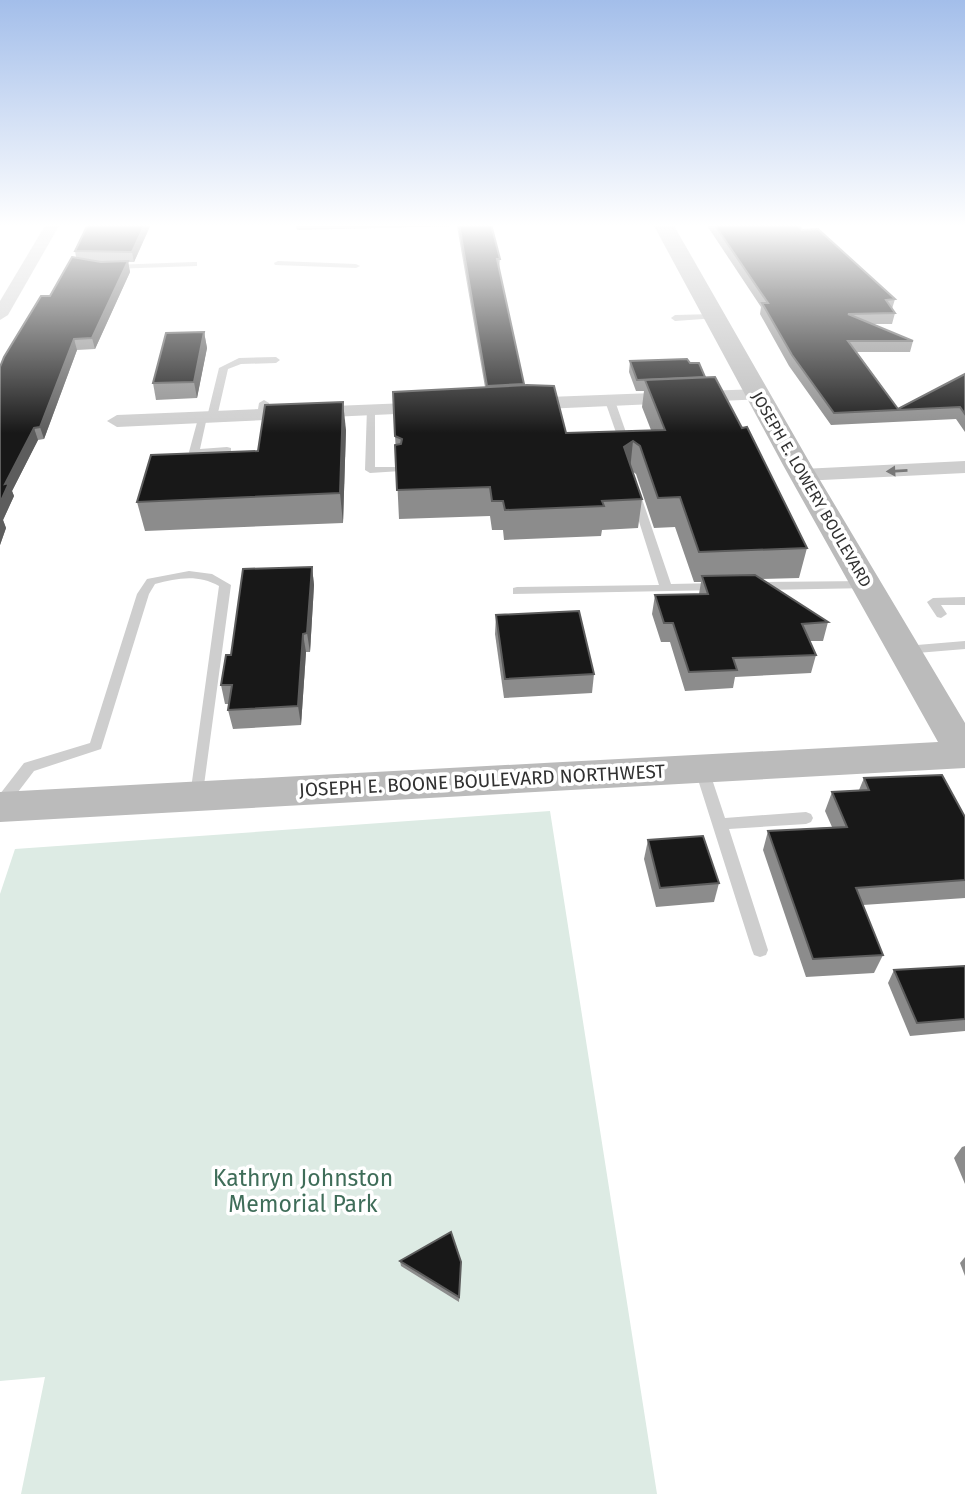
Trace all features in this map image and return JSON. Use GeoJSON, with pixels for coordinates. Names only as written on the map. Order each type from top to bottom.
{"type":"FeatureCollection","features":[{"type":"Feature","properties":{"kind":"main road","name":"JOSEPH E. LOWERY BOULEVARD"},"geometry":{"type":"LineString","coordinates":[[702,294],[803,475],[965,753]]}},
{"type":"Feature","properties":{"kind":"main road","name":"JOSEPH E. BOONE BOULEVARD NORTHWEST"},"geometry":{"type":"LineString","coordinates":[[0,806],[965,753]]}},
{"type":"Feature","properties":{"kind":"street"},"geometry":{"type":"LineString","coordinates":[[0,315],[12,294]]}},
{"type":"Feature","properties":{"kind":"street"},"geometry":{"type":"LineString","coordinates":[[507,405],[758,395]]}},
{"type":"Feature","properties":{"kind":"street"},"geometry":{"type":"LineString","coordinates":[[117,421],[207,417],[263,409],[370,411],[446,407]]}},
{"type":"Feature","properties":{"kind":"street"},"geometry":{"type":"LineString","coordinates":[[803,475],[965,467]]}},
{"type":"Feature","properties":{"kind":"lane"},"geometry":{"type":"LineString","coordinates":[[675,318],[714,316]]}},
{"type":"Feature","properties":{"kind":"lane"},"geometry":{"type":"LineString","coordinates":[[227,450],[194,452],[224,368],[239,361],[276,360]]}},
{"type":"Feature","properties":{"kind":"lane"},"geometry":{"type":"LineString","coordinates":[[610,401],[624,441]]}},
{"type":"Feature","properties":{"kind":"lane"},"geometry":{"type":"LineString","coordinates":[[370,411],[370,470],[397,469]]}},
{"type":"Feature","properties":{"kind":"lane"},"geometry":{"type":"LineString","coordinates":[[629,475],[666,588]]}},
{"type":"Feature","properties":{"kind":"lane"},"geometry":{"type":"LineString","coordinates":[[0,806],[29,767],[96,746],[143,594],[151,582],[191,573],[214,577],[225,585],[197,796]]}},
{"type":"Feature","properties":{"kind":"lane"},"geometry":{"type":"LineString","coordinates":[[517,591],[867,585]]}},
{"type":"Feature","properties":{"kind":"lane"},"geometry":{"type":"LineString","coordinates":[[941,614],[933,602],[965,601]]}},
{"type":"Feature","properties":{"kind":"lane"},"geometry":{"type":"LineString","coordinates":[[905,650],[960,642]]}},
{"type":"Feature","properties":{"kind":"lane"},"geometry":{"type":"LineString","coordinates":[[701,767],[760,950]]}},
{"type":"Feature","properties":{"kind":"lane"},"geometry":{"type":"LineString","coordinates":[[718,824],[806,818]]}},
{"type":"Feature","properties":{"kind":"green space","name":"Kathryn Johnston Memorial Park"},"geometry":{"type":"Polygon","coordinates":[[[550,811],[657,1494],[21,1494],[45,1377],[0,1381],[0,894],[15,849],[550,811]]]}},
{"type":"Feature","properties":{"kind":"building"},"geometry":{"type":"Polygon","coordinates":[[[51,294],[113,294],[92,338],[74,339],[40,427],[34,428],[5,484],[9,483],[0,503],[0,367],[41,296],[51,294]]]}},
{"type":"Feature","properties":{"kind":"building"},"geometry":{"type":"Polygon","coordinates":[[[471,294],[504,294],[524,384],[487,386],[471,294]]]}},
{"type":"Feature","properties":{"kind":"building"},"geometry":{"type":"Polygon","coordinates":[[[762,294],[889,294],[895,299],[886,300],[895,313],[848,314],[913,341],[848,341],[898,409],[965,374],[965,414],[960,407],[834,413],[792,355],[762,303],[768,303],[762,294]]]}},
{"type":"Feature","properties":{"kind":"building"},"geometry":{"type":"Polygon","coordinates":[[[204,332],[194,382],[153,383],[166,333],[204,332]]]}},
{"type":"Feature","properties":{"kind":"building"},"geometry":{"type":"Polygon","coordinates":[[[687,359],[690,363],[699,363],[705,377],[637,380],[630,361],[687,359]]]}},
{"type":"Feature","properties":{"kind":"building"},"geometry":{"type":"Polygon","coordinates":[[[715,377],[742,428],[747,427],[807,548],[699,552],[680,497],[658,498],[640,446],[633,441],[624,447],[642,499],[602,501],[604,506],[505,510],[503,501],[492,501],[490,487],[397,490],[395,445],[401,444],[402,439],[395,436],[393,392],[554,386],[566,433],[665,430],[645,380],[715,377]]]}},
{"type":"Feature","properties":{"kind":"building"},"geometry":{"type":"Polygon","coordinates":[[[343,402],[340,493],[137,502],[151,455],[258,451],[265,405],[343,402]]]}},
{"type":"Feature","properties":{"kind":"building"},"geometry":{"type":"Polygon","coordinates":[[[312,567],[307,633],[303,634],[298,706],[228,710],[232,685],[221,685],[226,655],[231,655],[243,569],[312,567]]]}},
{"type":"Feature","properties":{"kind":"building"},"geometry":{"type":"Polygon","coordinates":[[[755,575],[828,622],[802,624],[816,655],[733,658],[737,670],[689,672],[673,623],[664,623],[655,595],[708,594],[702,576],[755,575]]]}},
{"type":"Feature","properties":{"kind":"building"},"geometry":{"type":"Polygon","coordinates":[[[579,611],[594,674],[505,679],[496,615],[579,611]]]}},
{"type":"Feature","properties":{"kind":"building"},"geometry":{"type":"Polygon","coordinates":[[[942,775],[965,817],[965,880],[856,888],[883,955],[813,959],[768,831],[847,827],[832,792],[869,790],[864,778],[942,775]]]}},
{"type":"Feature","properties":{"kind":"building"},"geometry":{"type":"Polygon","coordinates":[[[703,836],[719,883],[660,888],[648,840],[703,836]]]}},
{"type":"Feature","properties":{"kind":"building"},"geometry":{"type":"Polygon","coordinates":[[[965,966],[965,1019],[917,1023],[894,970],[965,966]]]}},
{"type":"Feature","properties":{"kind":"building"},"geometry":{"type":"Polygon","coordinates":[[[451,1232],[461,1262],[459,1297],[400,1261],[451,1232]]]}}]}
